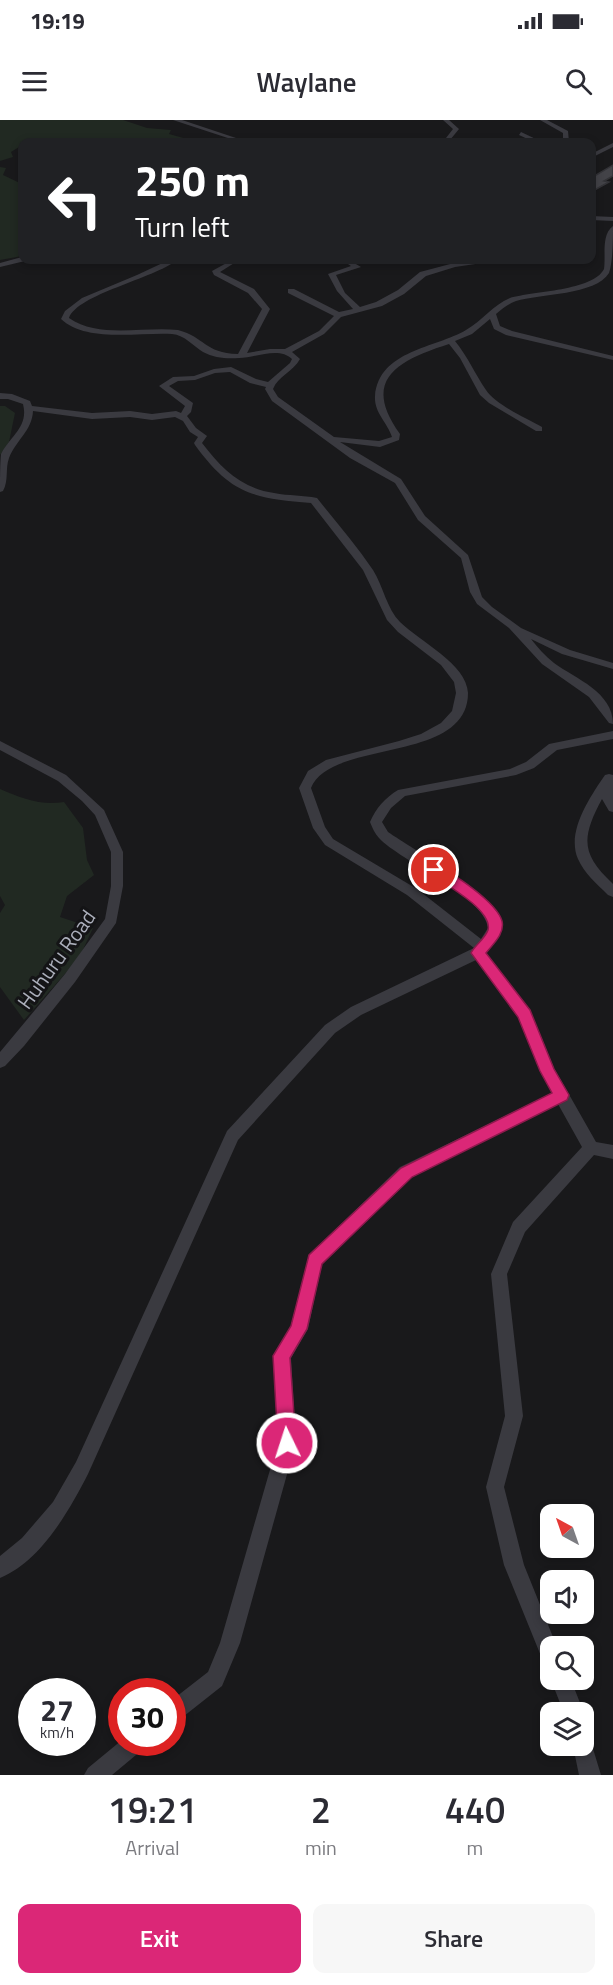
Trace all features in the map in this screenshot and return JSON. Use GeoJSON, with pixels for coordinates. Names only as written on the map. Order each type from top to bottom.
{"type":"FeatureCollection","features":[{"type":"Feature","properties":{"kind":"street"},"geometry":{"type":"LineString","coordinates":[[176,120],[232,138]]}},
{"type":"Feature","properties":{"kind":"street"},"geometry":{"type":"LineString","coordinates":[[446,120],[456,129],[449,138]]}},
{"type":"Feature","properties":{"kind":"street"},"geometry":{"type":"LineString","coordinates":[[543,120],[566,132],[566,138]]}},
{"type":"Feature","properties":{"kind":"street"},"geometry":{"type":"LineString","coordinates":[[521,134],[530,138]]}},
{"type":"Feature","properties":{"kind":"street"},"geometry":{"type":"LineString","coordinates":[[596,154],[611,149]]}},
{"type":"Feature","properties":{"kind":"street"},"geometry":{"type":"LineString","coordinates":[[596,218],[613,219]]}},
{"type":"Feature","properties":{"kind":"street"},"geometry":{"type":"LineString","coordinates":[[287,351],[295,355],[295,363],[273,379],[270,385],[271,394],[279,402],[332,439],[380,444],[396,438],[396,434],[380,408],[378,397],[384,380],[404,358],[470,332],[492,313],[514,300],[580,287],[609,275],[613,263],[610,233],[613,228]]}},
{"type":"Feature","properties":{"kind":"street"},"geometry":{"type":"LineString","coordinates":[[0,265],[18,260]]}},
{"type":"Feature","properties":{"kind":"street"},"geometry":{"type":"LineString","coordinates":[[165,264],[83,300],[68,311],[64,319],[72,325],[112,331],[179,333],[193,338],[202,348],[210,352],[241,356],[287,351],[320,334],[333,324],[338,315]]}},
{"type":"Feature","properties":{"kind":"street"},"geometry":{"type":"LineString","coordinates":[[229,264],[216,271],[223,278],[251,291],[265,306],[265,312],[241,356]]}},
{"type":"Feature","properties":{"kind":"street"},"geometry":{"type":"LineString","coordinates":[[352,264],[357,267],[332,274],[334,283],[347,302],[360,310]]}},
{"type":"Feature","properties":{"kind":"street"},"geometry":{"type":"LineString","coordinates":[[291,291],[338,315],[380,304],[401,292],[423,274],[460,264]]}},
{"type":"Feature","properties":{"kind":"street"},"geometry":{"type":"LineString","coordinates":[[492,313],[497,327],[509,333],[613,358]]}},
{"type":"Feature","properties":{"kind":"street"},"geometry":{"type":"LineString","coordinates":[[450,340],[464,357],[483,393],[492,401],[539,429]]}},
{"type":"Feature","properties":{"kind":"street"},"geometry":{"type":"LineString","coordinates":[[181,417],[190,405],[166,390],[163,386],[169,381],[195,378],[214,371],[231,369],[253,381],[270,385]]}},
{"type":"Feature","properties":{"kind":"street"},"geometry":{"type":"LineString","coordinates":[[0,396],[19,399],[27,403],[29,408],[27,425],[3,461],[3,483],[0,489]]}},
{"type":"Feature","properties":{"kind":"street"},"geometry":{"type":"LineString","coordinates":[[29,408],[92,416],[130,414],[152,417],[176,414],[186,419],[193,430],[203,436],[198,443],[213,465],[228,480],[260,495],[314,500],[374,581],[392,621],[451,669],[461,687],[462,703],[454,718],[438,730],[407,743],[327,764],[312,774],[305,788],[319,828],[328,842],[412,892],[480,950],[525,1014],[547,1071],[591,1148]]}},
{"type":"Feature","properties":{"kind":"street"},"geometry":{"type":"LineString","coordinates":[[332,439],[334,444],[398,481],[421,518],[465,557],[477,596],[489,609],[513,626],[566,652],[613,666]]}},
{"type":"Feature","properties":{"kind":"street"},"geometry":{"type":"LineString","coordinates":[[513,626],[551,665],[577,680],[603,703],[613,720]]}},
{"type":"Feature","properties":{"kind":"street"},"geometry":{"type":"LineString","coordinates":[[0,1568],[29,1545],[60,1509],[82,1468],[232,1136],[330,1029],[356,1011],[480,950],[494,935],[496,922],[488,910],[469,893],[383,835],[376,822],[381,810],[391,799],[402,793],[512,772],[530,765],[553,747],[613,735]]}},
{"type":"Feature","properties":{"kind":"street","name":"Huhuru Road"},"geometry":{"type":"LineString","coordinates":[[0,745],[62,778],[86,798],[100,813],[117,852],[117,886],[111,920],[70,978],[0,1062]]}},
{"type":"Feature","properties":{"kind":"street"},"geometry":{"type":"LineString","coordinates":[[611,775],[608,800],[613,808]]}},
{"type":"Feature","properties":{"kind":"street"},"geometry":{"type":"LineString","coordinates":[[611,775],[598,794],[580,839],[583,856],[600,880],[613,892]]}},
{"type":"Feature","properties":{"kind":"street"},"geometry":{"type":"LineString","coordinates":[[186,1702],[215,1679],[230,1643],[287,1443],[282,1356],[299,1329],[315,1260],[406,1172],[562,1095]]}},
{"type":"Feature","properties":{"kind":"street"},"geometry":{"type":"LineString","coordinates":[[591,1148],[613,1152]]}},
{"type":"Feature","properties":{"kind":"street"},"geometry":{"type":"LineString","coordinates":[[543,1636],[514,1565],[495,1487],[514,1416],[499,1274],[519,1227],[591,1148]]}},
{"type":"Feature","properties":{"kind":"street"},"geometry":{"type":"LineString","coordinates":[[95,1775],[119,1756]]}},
{"type":"Feature","properties":{"kind":"street"},"geometry":{"type":"LineString","coordinates":[[585,1756],[590,1775]]}},
{"type":"Feature","properties":{"kind":"shaded area"},"geometry":{"type":"Polygon","coordinates":[[[0,120],[123,120],[147,128],[171,130],[169,134],[184,138],[18,138],[18,148],[11,152],[13,157],[0,161],[0,120]]]}},
{"type":"Feature","properties":{"kind":"shaded area"},"geometry":{"type":"Polygon","coordinates":[[[0,167],[6,168],[3,175],[18,182],[18,257],[0,260],[0,167]]]}},
{"type":"Feature","properties":{"kind":"shaded area"},"geometry":{"type":"Polygon","coordinates":[[[0,406],[5,406],[15,413],[9,442],[0,455],[0,406]]]}},
{"type":"Feature","properties":{"kind":"shaded area"},"geometry":{"type":"Polygon","coordinates":[[[0,789],[39,802],[64,802],[83,828],[87,860],[94,875],[67,896],[60,917],[93,928],[79,958],[24,1020],[0,987],[0,913],[5,905],[0,896],[0,789]]]}},
{"type":"Feature","properties":{"kind":"building"},"geometry":{"type":"Polygon","coordinates":[[[613,165],[613,176],[604,181],[609,182],[596,189],[596,175],[613,165]]]}},
{"type":"Feature","properties":{"kind":"route"},"geometry":{"type":"LineString","coordinates":[[287,1443],[282,1356],[299,1329],[315,1260],[406,1172],[562,1095],[547,1071],[525,1014],[478,953],[494,935],[496,922],[488,910],[469,893],[434,870]]}}]}
